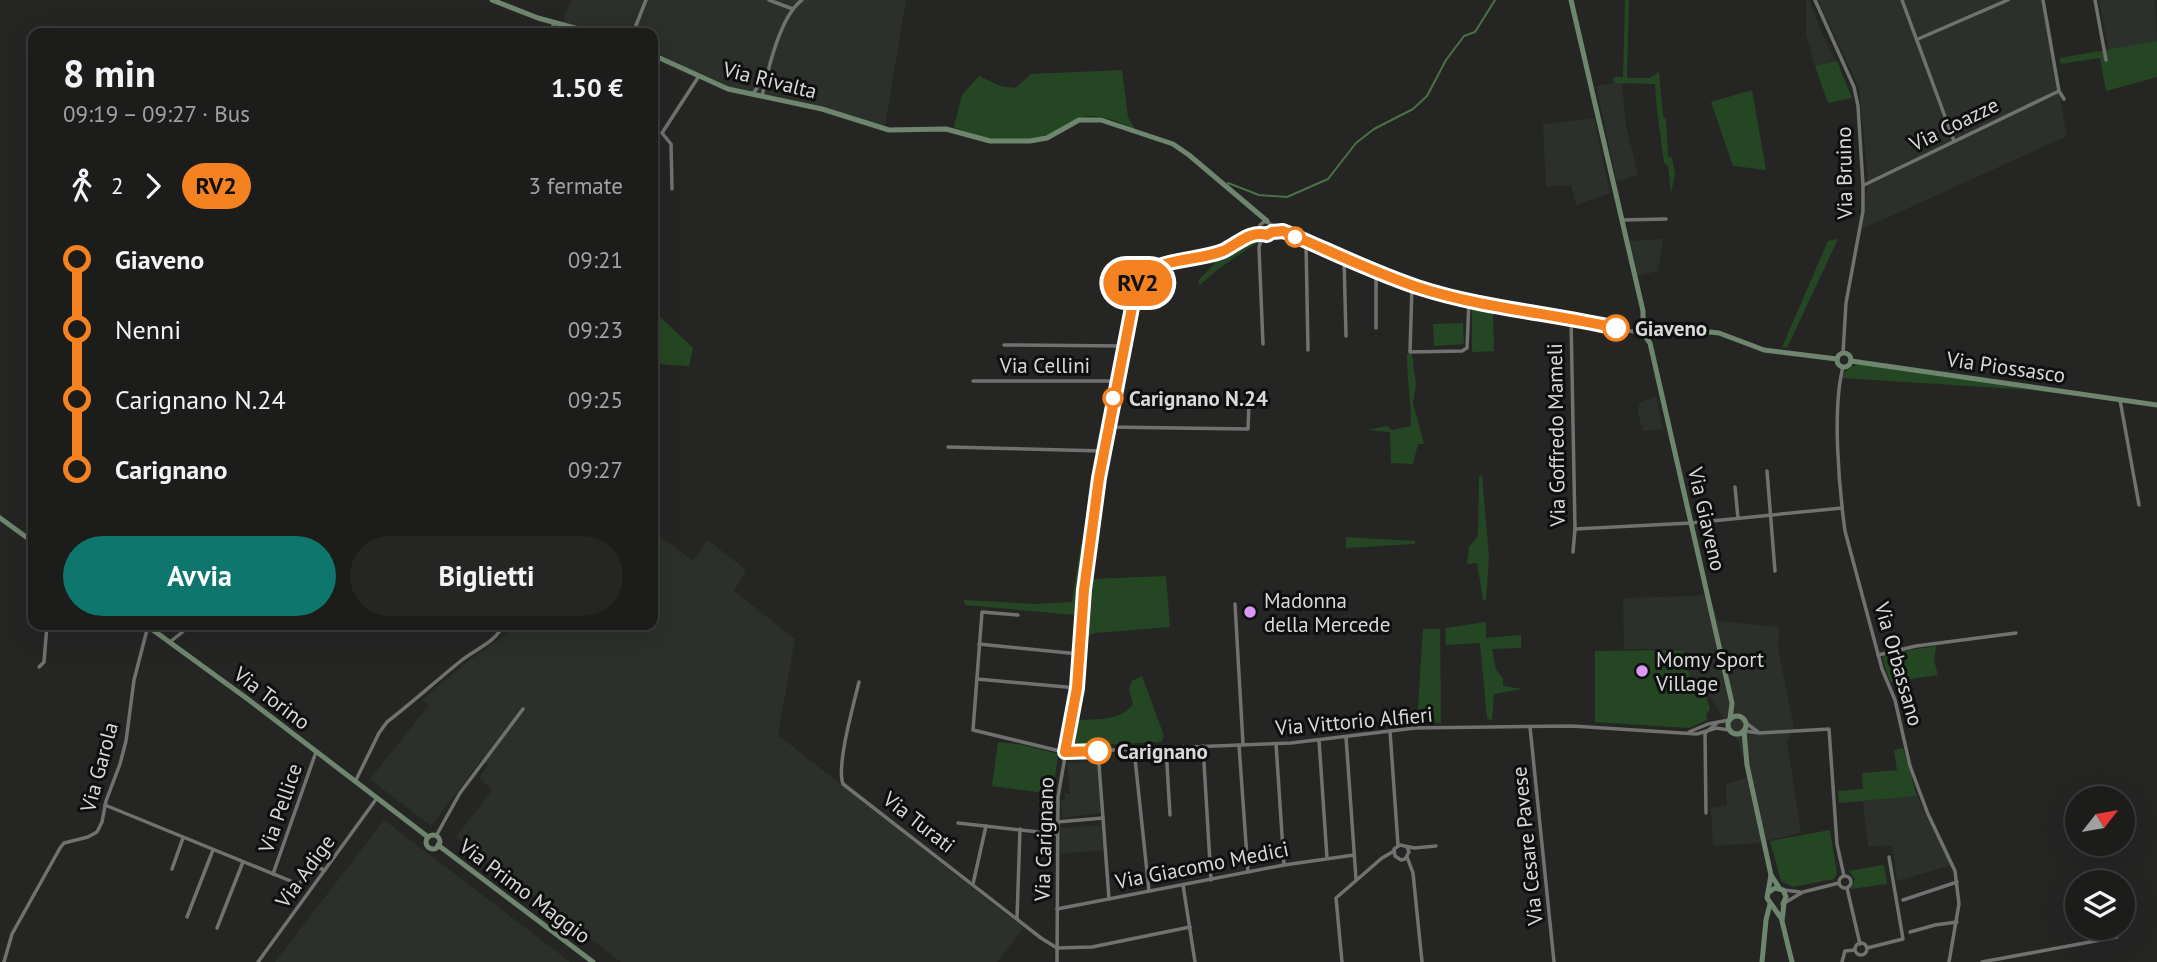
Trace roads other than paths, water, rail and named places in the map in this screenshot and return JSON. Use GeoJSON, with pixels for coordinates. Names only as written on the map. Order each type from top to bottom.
{"type":"FeatureCollection","features":[{"type":"Feature","properties":{"kind":"main road"},"geometry":{"type":"LineString","coordinates":[[492,0],[575,28]]}},
{"type":"Feature","properties":{"kind":"main road","name":"Via Giaveno"},"geometry":{"type":"LineString","coordinates":[[1572,0],[1643,311],[1654,334]]}},
{"type":"Feature","properties":{"kind":"main road","name":"Via Rivalta"},"geometry":{"type":"LineString","coordinates":[[658,57],[728,89],[822,109],[882,129],[946,129],[990,141],[1030,141],[1047,138],[1079,120],[1101,120],[1173,144],[1267,223]]}},
{"type":"Feature","properties":{"kind":"main road"},"geometry":{"type":"LineString","coordinates":[[1647,324],[1672,331],[1719,334],[1764,350],[1837,359]]}},
{"type":"Feature","properties":{"kind":"main road","name":"Via Giaveno"},"geometry":{"type":"LineString","coordinates":[[1647,324],[1644,335],[1650,343],[1732,702],[1746,723],[1746,765]]}},
{"type":"Feature","properties":{"kind":"main road"},"geometry":{"type":"LineString","coordinates":[[1644,335],[1672,331]]}},
{"type":"Feature","properties":{"kind":"main road"},"geometry":{"type":"LineString","coordinates":[[1650,343],[1654,334]]}},
{"type":"Feature","properties":{"kind":"main road"},"geometry":{"type":"LineString","coordinates":[[1843,353],[1849,355],[1851,361],[1847,367],[1843,367],[1837,359],[1843,353]]}},
{"type":"Feature","properties":{"kind":"main road","name":"Via Piossasco"},"geometry":{"type":"LineString","coordinates":[[1851,361],[2157,405]]}},
{"type":"Feature","properties":{"kind":"main road"},"geometry":{"type":"LineString","coordinates":[[0,518],[28,538]]}},
{"type":"Feature","properties":{"kind":"main road","name":"Via Torino"},"geometry":{"type":"LineString","coordinates":[[154,630],[377,798]]}},
{"type":"Feature","properties":{"kind":"main road","name":"Via Giaveno"},"geometry":{"type":"LineString","coordinates":[[1732,702],[1729,720],[1731,732],[1739,741],[1746,765],[1772,875],[1786,895],[1782,921],[1792,962]]}},
{"type":"Feature","properties":{"kind":"main road"},"geometry":{"type":"LineString","coordinates":[[1729,720],[1734,716],[1741,717]]}},
{"type":"Feature","properties":{"kind":"main road"},"geometry":{"type":"LineString","coordinates":[[1731,732],[1739,734],[1744,731]]}},
{"type":"Feature","properties":{"kind":"main road","name":"Via Primo Maggio"},"geometry":{"type":"LineString","coordinates":[[377,798],[428,837]]}},
{"type":"Feature","properties":{"kind":"main road"},"geometry":{"type":"LineString","coordinates":[[436,836],[438,845],[434,848],[428,846],[428,837],[436,836]]}},
{"type":"Feature","properties":{"kind":"main road","name":"Via Primo Maggio"},"geometry":{"type":"LineString","coordinates":[[438,845],[593,962]]}},
{"type":"Feature","properties":{"kind":"main road","name":"Via Giaveno"},"geometry":{"type":"LineString","coordinates":[[1772,875],[1767,898],[1782,921]]}},
{"type":"Feature","properties":{"kind":"main road"},"geometry":{"type":"LineString","coordinates":[[1769,892],[1780,889]]}},
{"type":"Feature","properties":{"kind":"main road"},"geometry":{"type":"LineString","coordinates":[[1762,962],[1766,920],[1771,905],[1779,907],[1784,903]]}},
{"type":"Feature","properties":{"kind":"street"},"geometry":{"type":"LineString","coordinates":[[635,28],[646,0]]}},
{"type":"Feature","properties":{"kind":"street"},"geometry":{"type":"LineString","coordinates":[[769,0],[793,9]]}},
{"type":"Feature","properties":{"kind":"street"},"geometry":{"type":"LineString","coordinates":[[762,96],[784,27],[793,9],[802,0]]}},
{"type":"Feature","properties":{"kind":"street","name":"Via Bruino"},"geometry":{"type":"LineString","coordinates":[[1815,0],[1856,95],[1863,185],[1860,232],[1846,303],[1843,353]]}},
{"type":"Feature","properties":{"kind":"street"},"geometry":{"type":"LineString","coordinates":[[1902,0],[1954,141]]}},
{"type":"Feature","properties":{"kind":"street"},"geometry":{"type":"LineString","coordinates":[[1918,39],[2008,0]]}},
{"type":"Feature","properties":{"kind":"street"},"geometry":{"type":"LineString","coordinates":[[2043,0],[2059,91],[2064,99]]}},
{"type":"Feature","properties":{"kind":"street"},"geometry":{"type":"LineString","coordinates":[[2095,0],[2106,60]]}},
{"type":"Feature","properties":{"kind":"street"},"geometry":{"type":"LineString","coordinates":[[552,28],[554,22]]}},
{"type":"Feature","properties":{"kind":"street"},"geometry":{"type":"LineString","coordinates":[[752,94],[769,69]]}},
{"type":"Feature","properties":{"kind":"street"},"geometry":{"type":"LineString","coordinates":[[672,189],[671,144],[662,133],[699,76]]}},
{"type":"Feature","properties":{"kind":"street","name":"Via Coazze"},"geometry":{"type":"LineString","coordinates":[[1863,185],[2059,91]]}},
{"type":"Feature","properties":{"kind":"street"},"geometry":{"type":"LineString","coordinates":[[1621,220],[1665,219]]}},
{"type":"Feature","properties":{"kind":"street"},"geometry":{"type":"LineString","coordinates":[[1267,223],[1344,259],[1412,285],[1468,300],[1571,318],[1644,335]]}},
{"type":"Feature","properties":{"kind":"street"},"geometry":{"type":"LineString","coordinates":[[1262,241],[1261,232],[1267,223]]}},
{"type":"Feature","properties":{"kind":"street"},"geometry":{"type":"LineString","coordinates":[[1263,344],[1259,248],[1270,233],[1267,223]]}},
{"type":"Feature","properties":{"kind":"street","name":"Via Carignano"},"geometry":{"type":"LineString","coordinates":[[1057,962],[1058,797],[1077,688],[1084,590],[1103,451],[1136,287],[1141,277],[1159,266],[1223,251],[1252,234],[1283,231]]}},
{"type":"Feature","properties":{"kind":"street"},"geometry":{"type":"LineString","coordinates":[[1306,242],[1308,350]]}},
{"type":"Feature","properties":{"kind":"street"},"geometry":{"type":"LineString","coordinates":[[1344,259],[1346,335]]}},
{"type":"Feature","properties":{"kind":"street"},"geometry":{"type":"LineString","coordinates":[[1376,272],[1376,328]]}},
{"type":"Feature","properties":{"kind":"street"},"geometry":{"type":"LineString","coordinates":[[1412,285],[1410,352],[1462,351],[1467,348],[1468,300]]}},
{"type":"Feature","properties":{"kind":"street","name":"Via Goffredo Mameli"},"geometry":{"type":"LineString","coordinates":[[1571,318],[1575,529],[1573,552]]}},
{"type":"Feature","properties":{"kind":"street"},"geometry":{"type":"LineString","coordinates":[[1632,331],[1647,324]]}},
{"type":"Feature","properties":{"kind":"street"},"geometry":{"type":"LineString","coordinates":[[1004,345],[1125,346]]}},
{"type":"Feature","properties":{"kind":"street","name":"Via Orbassano"},"geometry":{"type":"LineString","coordinates":[[1843,367],[1838,397],[1845,531],[1878,655],[1895,700],[1910,766],[1928,814],[1951,860],[1957,882],[1959,904],[1949,962]]}},
{"type":"Feature","properties":{"kind":"street","name":"Via Cellini"},"geometry":{"type":"LineString","coordinates":[[973,381],[1117,381]]}},
{"type":"Feature","properties":{"kind":"street"},"geometry":{"type":"LineString","coordinates":[[2119,399],[2139,505]]}},
{"type":"Feature","properties":{"kind":"street"},"geometry":{"type":"LineString","coordinates":[[1107,427],[1248,429],[1249,403]]}},
{"type":"Feature","properties":{"kind":"street"},"geometry":{"type":"LineString","coordinates":[[948,447],[1103,451]]}},
{"type":"Feature","properties":{"kind":"street"},"geometry":{"type":"LineString","coordinates":[[1767,471],[1775,571]]}},
{"type":"Feature","properties":{"kind":"street"},"geometry":{"type":"LineString","coordinates":[[1735,487],[1738,518]]}},
{"type":"Feature","properties":{"kind":"street"},"geometry":{"type":"LineString","coordinates":[[1575,529],[1691,523],[1842,508]]}},
{"type":"Feature","properties":{"kind":"street"},"geometry":{"type":"LineString","coordinates":[[1235,604],[1248,872]]}},
{"type":"Feature","properties":{"kind":"street"},"geometry":{"type":"LineString","coordinates":[[1018,615],[982,612],[977,679],[1077,688]]}},
{"type":"Feature","properties":{"kind":"street"},"geometry":{"type":"LineString","coordinates":[[39,667],[44,662],[47,630]]}},
{"type":"Feature","properties":{"kind":"street","name":"Via Garola"},"geometry":{"type":"LineString","coordinates":[[4,962],[12,934],[60,848],[64,843],[97,832],[102,822],[126,741],[134,680],[146,630]]}},
{"type":"Feature","properties":{"kind":"street"},"geometry":{"type":"LineString","coordinates":[[170,642],[185,630]]}},
{"type":"Feature","properties":{"kind":"street"},"geometry":{"type":"LineString","coordinates":[[355,782],[387,722],[500,630]]}},
{"type":"Feature","properties":{"kind":"street"},"geometry":{"type":"LineString","coordinates":[[1878,655],[1916,646],[2016,633]]}},
{"type":"Feature","properties":{"kind":"street"},"geometry":{"type":"LineString","coordinates":[[979,645],[1079,654]]}},
{"type":"Feature","properties":{"kind":"street","name":"Via Vittorio Alfieri"},"geometry":{"type":"LineString","coordinates":[[977,679],[973,730],[1065,752],[1276,744],[1415,728],[1572,726],[1687,733],[1705,733],[1716,728],[1731,732]]}},
{"type":"Feature","properties":{"kind":"street","name":"Via Turati"},"geometry":{"type":"LineString","coordinates":[[859,682],[845,742],[841,780],[1057,948]]}},
{"type":"Feature","properties":{"kind":"street","name":"Via Primo Maggio"},"geometry":{"type":"LineString","coordinates":[[436,836],[460,793],[523,709]]}},
{"type":"Feature","properties":{"kind":"street","name":"Via Vittorio Alfieri"},"geometry":{"type":"LineString","coordinates":[[1687,733],[1704,725],[1729,720]]}},
{"type":"Feature","properties":{"kind":"street"},"geometry":{"type":"LineString","coordinates":[[1746,723],[1760,733]]}},
{"type":"Feature","properties":{"kind":"street","name":"Via Vittorio Alfieri"},"geometry":{"type":"LineString","coordinates":[[1705,733],[1716,724]]}},
{"type":"Feature","properties":{"kind":"street","name":"Via Cesare Pavese"},"geometry":{"type":"LineString","coordinates":[[1530,727],[1554,962]]}},
{"type":"Feature","properties":{"kind":"street"},"geometry":{"type":"LineString","coordinates":[[1744,731],[1760,733],[1829,729],[1837,844],[1844,876],[1839,883],[1802,892],[1784,903]]}},
{"type":"Feature","properties":{"kind":"street"},"geometry":{"type":"LineString","coordinates":[[1390,731],[1398,839],[1411,864],[1422,962]]}},
{"type":"Feature","properties":{"kind":"street"},"geometry":{"type":"LineString","coordinates":[[1705,733],[1706,813]]}},
{"type":"Feature","properties":{"kind":"street"},"geometry":{"type":"LineString","coordinates":[[1746,765],[1747,741],[1760,733]]}},
{"type":"Feature","properties":{"kind":"street"},"geometry":{"type":"LineString","coordinates":[[1346,737],[1356,879]]}},
{"type":"Feature","properties":{"kind":"street"},"geometry":{"type":"LineString","coordinates":[[1319,740],[1327,858]]}},
{"type":"Feature","properties":{"kind":"street"},"geometry":{"type":"LineString","coordinates":[[1276,744],[1284,866]]}},
{"type":"Feature","properties":{"kind":"street"},"geometry":{"type":"LineString","coordinates":[[1203,746],[1211,880]]}},
{"type":"Feature","properties":{"kind":"street"},"geometry":{"type":"LineString","coordinates":[[1166,747],[1170,814]]}},
{"type":"Feature","properties":{"kind":"street"},"geometry":{"type":"LineString","coordinates":[[1134,749],[1149,891]]}},
{"type":"Feature","properties":{"kind":"street"},"geometry":{"type":"LineString","coordinates":[[1098,751],[1110,899]]}},
{"type":"Feature","properties":{"kind":"street","name":"Via Pellice"},"geometry":{"type":"LineString","coordinates":[[273,874],[316,752]]}},
{"type":"Feature","properties":{"kind":"street","name":"Via Adige"},"geometry":{"type":"LineString","coordinates":[[258,962],[377,798]]}},
{"type":"Feature","properties":{"kind":"street"},"geometry":{"type":"LineString","coordinates":[[105,805],[298,884],[318,869],[325,870]]}},
{"type":"Feature","properties":{"kind":"street"},"geometry":{"type":"LineString","coordinates":[[1058,822],[1103,818]]}},
{"type":"Feature","properties":{"kind":"street"},"geometry":{"type":"LineString","coordinates":[[958,822],[1057,834]]}},
{"type":"Feature","properties":{"kind":"street"},"geometry":{"type":"LineString","coordinates":[[973,884],[986,826]]}},
{"type":"Feature","properties":{"kind":"street"},"geometry":{"type":"LineString","coordinates":[[1017,919],[1020,830]]}},
{"type":"Feature","properties":{"kind":"street"},"geometry":{"type":"LineString","coordinates":[[172,869],[183,838]]}},
{"type":"Feature","properties":{"kind":"street"},"geometry":{"type":"LineString","coordinates":[[1342,962],[1336,898],[1400,845]]}},
{"type":"Feature","properties":{"kind":"street"},"geometry":{"type":"LineString","coordinates":[[1382,858],[1396,858],[1415,848],[1436,846]]}},
{"type":"Feature","properties":{"kind":"street"},"geometry":{"type":"LineString","coordinates":[[187,916],[213,850]]}},
{"type":"Feature","properties":{"kind":"street"},"geometry":{"type":"LineString","coordinates":[[1394,851],[1396,858]]}},
{"type":"Feature","properties":{"kind":"street","name":"Via Giacomo Medici"},"geometry":{"type":"LineString","coordinates":[[1057,909],[1248,872],[1354,855]]}},
{"type":"Feature","properties":{"kind":"street"},"geometry":{"type":"LineString","coordinates":[[1867,948],[1903,939],[1889,857]]}},
{"type":"Feature","properties":{"kind":"street"},"geometry":{"type":"LineString","coordinates":[[217,928],[243,862]]}},
{"type":"Feature","properties":{"kind":"street"},"geometry":{"type":"LineString","coordinates":[[1844,876],[1851,881],[1847,888],[1860,944]]}},
{"type":"Feature","properties":{"kind":"street"},"geometry":{"type":"LineString","coordinates":[[1903,900],[1957,882]]}},
{"type":"Feature","properties":{"kind":"street"},"geometry":{"type":"LineString","coordinates":[[1839,883],[1847,888]]}},
{"type":"Feature","properties":{"kind":"street"},"geometry":{"type":"LineString","coordinates":[[1183,886],[1195,962]]}},
{"type":"Feature","properties":{"kind":"street"},"geometry":{"type":"LineString","coordinates":[[1780,889],[1802,892]]}},
{"type":"Feature","properties":{"kind":"street"},"geometry":{"type":"LineString","coordinates":[[1910,932],[1957,922]]}},
{"type":"Feature","properties":{"kind":"street"},"geometry":{"type":"LineString","coordinates":[[1057,948],[1091,947],[1190,927]]}},
{"type":"Feature","properties":{"kind":"street"},"geometry":{"type":"LineString","coordinates":[[1982,962],[2101,940]]}},
{"type":"Feature","properties":{"kind":"street"},"geometry":{"type":"LineString","coordinates":[[1860,944],[1867,948]]}},
{"type":"Feature","properties":{"kind":"street"},"geometry":{"type":"LineString","coordinates":[[1842,962],[1844,951],[1855,950],[1860,944]]}},
{"type":"Feature","properties":{"kind":"street"},"geometry":{"type":"LineString","coordinates":[[1855,950],[1861,956],[1866,953],[1867,948]]}},
{"type":"Feature","properties":{"kind":"waterway"},"geometry":{"type":"LineString","coordinates":[[1228,183],[1259,195],[1287,197],[1328,179],[1356,143],[1374,129],[1413,109],[1427,96],[1446,60],[1464,36],[1475,32],[1495,0]]}},
{"type":"Feature","properties":{"kind":"place","name":"Giaveno"},"geometry":{"type":"Point","coordinates":[1616,328]}},
{"type":"Feature","properties":{"kind":"place","name":"Carignano N.24"},"geometry":{"type":"Point","coordinates":[1113,398]}},
{"type":"Feature","properties":{"kind":"place","name":"Madonna della Mercede"},"geometry":{"type":"Point","coordinates":[1250,612]}},
{"type":"Feature","properties":{"kind":"place","name":"Momy Sport Village"},"geometry":{"type":"Point","coordinates":[1642,671]}},
{"type":"Feature","properties":{"kind":"place","name":"Carignano"},"geometry":{"type":"Point","coordinates":[1098,751]}}]}
